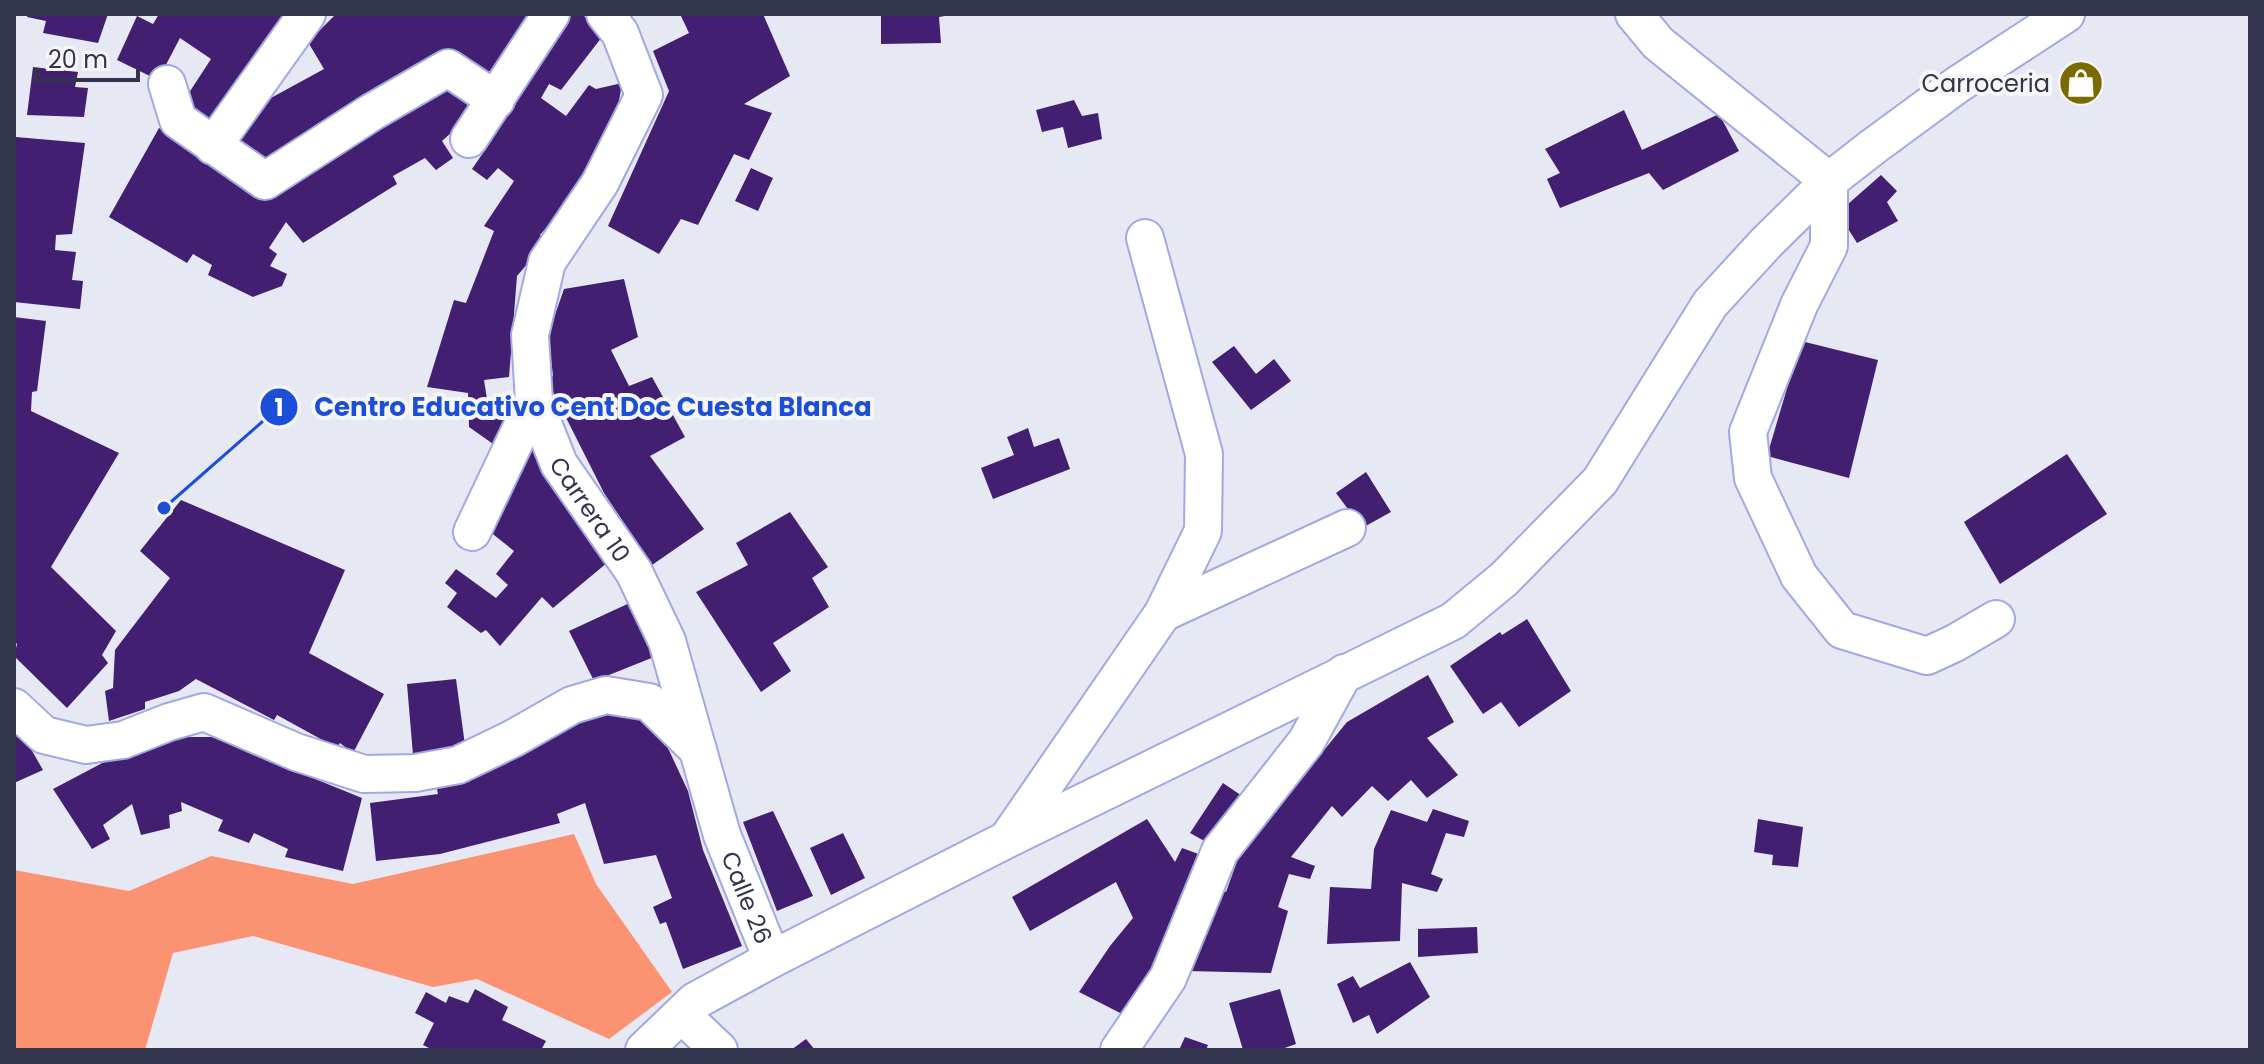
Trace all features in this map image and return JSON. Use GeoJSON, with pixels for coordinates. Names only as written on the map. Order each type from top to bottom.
{"type":"FeatureCollection","features":[{"type":"Feature","properties":{"kind":"street"},"geometry":{"type":"LineString","coordinates":[[213,146],[307,14]]}},
{"type":"Feature","properties":{"kind":"street"},"geometry":{"type":"LineString","coordinates":[[469,139],[551,14]]}},
{"type":"Feature","properties":{"kind":"street","name":"Carrera 10"},"geometry":{"type":"LineString","coordinates":[[605,14],[620,33],[644,95],[600,183],[547,262],[530,335],[534,401],[559,464],[634,572],[667,641],[722,835]]}},
{"type":"Feature","properties":{"kind":"street"},"geometry":{"type":"LineString","coordinates":[[1634,14],[1658,43],[1829,181]]}},
{"type":"Feature","properties":{"kind":"street"},"geometry":{"type":"LineString","coordinates":[[644,1050],[695,1001],[772,959],[1008,839],[1453,621],[1504,579],[1600,481],[1710,304],[1766,243],[1829,181],[1957,85],[2066,14]]}},
{"type":"Feature","properties":{"kind":"street"},"geometry":{"type":"LineString","coordinates":[[167,84],[178,120],[265,181],[372,112],[448,68],[496,100]]}},
{"type":"Feature","properties":{"kind":"street"},"geometry":{"type":"LineString","coordinates":[[1829,181],[1829,246],[1799,305],[1748,432],[1753,478],[1799,576],[1842,630],[1927,656],[1996,619]]}},
{"type":"Feature","properties":{"kind":"street"},"geometry":{"type":"LineString","coordinates":[[1008,839],[1163,613],[1203,531],[1204,454],[1145,238]]}},
{"type":"Feature","properties":{"kind":"street"},"geometry":{"type":"LineString","coordinates":[[472,532],[534,401]]}},
{"type":"Feature","properties":{"kind":"street"},"geometry":{"type":"LineString","coordinates":[[1163,613],[1347,528]]}},
{"type":"Feature","properties":{"kind":"street"},"geometry":{"type":"LineString","coordinates":[[1119,1050],[1168,978],[1220,851],[1306,742],[1344,673]]}},
{"type":"Feature","properties":{"kind":"street"},"geometry":{"type":"LineString","coordinates":[[14,707],[44,735],[86,745],[123,740],[204,712],[296,752],[364,774],[415,773],[458,765],[572,705],[606,695],[649,702],[701,753]]}},
{"type":"Feature","properties":{"kind":"street","name":"Calle 26"},"geometry":{"type":"LineString","coordinates":[[722,835],[772,959]]}},
{"type":"Feature","properties":{"kind":"street"},"geometry":{"type":"LineString","coordinates":[[682,1015],[719,1050]]}},
{"type":"Feature","properties":{"kind":"shaded area"},"geometry":{"type":"Polygon","coordinates":[[[574,834],[596,884],[672,992],[609,1039],[477,979],[433,987],[253,936],[173,953],[145,1050],[14,1050],[14,870],[129,891],[211,856],[353,884],[574,834]]]}},
{"type":"Feature","properties":{"kind":"building"},"geometry":{"type":"Polygon","coordinates":[[[28,14],[108,14],[98,43],[43,33],[46,21],[27,17],[28,14]]]}},
{"type":"Feature","properties":{"kind":"building"},"geometry":{"type":"Polygon","coordinates":[[[159,14],[299,14],[216,123],[183,102],[211,59],[180,38],[158,80],[117,60],[137,16],[153,24],[159,14]]]}},
{"type":"Feature","properties":{"kind":"building"},"geometry":{"type":"Polygon","coordinates":[[[336,14],[539,14],[493,84],[381,93],[284,147],[266,164],[234,142],[258,105],[324,69],[308,42],[336,14]]]}},
{"type":"Feature","properties":{"kind":"building"},"geometry":{"type":"Polygon","coordinates":[[[560,14],[581,14],[595,24],[602,37],[561,90],[549,84],[541,98],[566,116],[589,85],[596,89],[622,83],[613,137],[540,235],[546,242],[517,276],[509,377],[484,380],[487,399],[514,399],[508,430],[496,446],[469,427],[468,393],[427,387],[454,300],[466,303],[494,231],[484,226],[514,181],[498,168],[487,180],[472,169],[483,153],[474,146],[560,14]]]}},
{"type":"Feature","properties":{"kind":"building"},"geometry":{"type":"Polygon","coordinates":[[[680,14],[763,14],[790,76],[744,104],[772,113],[749,160],[734,154],[698,225],[681,219],[659,254],[608,226],[669,91],[653,51],[689,33],[680,14]]]}},
{"type":"Feature","properties":{"kind":"building"},"geometry":{"type":"Polygon","coordinates":[[[881,14],[945,14],[939,17],[941,43],[881,44],[881,14]]]}},
{"type":"Feature","properties":{"kind":"building"},"geometry":{"type":"Polygon","coordinates":[[[33,67],[78,72],[75,87],[88,88],[84,117],[27,115],[33,67]]]}},
{"type":"Feature","properties":{"kind":"building"},"geometry":{"type":"Polygon","coordinates":[[[447,80],[485,102],[461,138],[452,132],[442,141],[453,158],[436,170],[425,158],[393,176],[397,184],[303,243],[286,222],[269,248],[277,254],[270,266],[287,274],[282,286],[253,297],[208,275],[212,265],[193,254],[187,263],[109,217],[159,128],[265,196],[447,80]]]}},
{"type":"Feature","properties":{"kind":"building"},"geometry":{"type":"Polygon","coordinates":[[[1074,100],[1082,116],[1098,113],[1102,139],[1068,148],[1063,127],[1042,132],[1036,110],[1074,100]]]}},
{"type":"Feature","properties":{"kind":"building"},"geometry":{"type":"Polygon","coordinates":[[[1624,110],[1642,150],[1719,114],[1739,151],[1663,190],[1649,173],[1560,208],[1547,179],[1560,173],[1545,149],[1624,110]]]}},
{"type":"Feature","properties":{"kind":"building"},"geometry":{"type":"Polygon","coordinates":[[[16,137],[85,143],[72,234],[56,235],[55,250],[76,252],[72,280],[83,281],[80,309],[14,302],[16,137]]]}},
{"type":"Feature","properties":{"kind":"building"},"geometry":{"type":"Polygon","coordinates":[[[751,168],[773,178],[758,211],[735,201],[751,168]]]}},
{"type":"Feature","properties":{"kind":"building"},"geometry":{"type":"Polygon","coordinates":[[[1881,175],[1897,191],[1887,202],[1898,221],[1857,243],[1845,224],[1848,204],[1881,175]]]}},
{"type":"Feature","properties":{"kind":"building"},"geometry":{"type":"Polygon","coordinates":[[[624,279],[638,337],[611,350],[629,386],[652,377],[685,437],[650,456],[704,529],[652,565],[604,493],[547,380],[553,376],[548,335],[564,289],[624,279]]]}},
{"type":"Feature","properties":{"kind":"building"},"geometry":{"type":"Polygon","coordinates":[[[14,317],[46,321],[37,391],[32,392],[31,411],[119,453],[51,567],[116,631],[102,655],[108,663],[67,708],[14,656],[17,644],[14,641],[14,317]]]}},
{"type":"Feature","properties":{"kind":"building"},"geometry":{"type":"Polygon","coordinates":[[[1801,341],[1878,360],[1849,478],[1767,456],[1801,341]]]}},
{"type":"Feature","properties":{"kind":"building"},"geometry":{"type":"Polygon","coordinates":[[[1234,346],[1256,374],[1274,359],[1291,381],[1251,410],[1212,362],[1234,346]]]}},
{"type":"Feature","properties":{"kind":"building"},"geometry":{"type":"Polygon","coordinates":[[[1028,428],[1034,447],[1059,438],[1070,469],[993,499],[981,468],[1014,455],[1007,437],[1028,428]]]}},
{"type":"Feature","properties":{"kind":"building"},"geometry":{"type":"Polygon","coordinates":[[[526,446],[543,453],[608,562],[553,608],[542,597],[500,646],[486,630],[481,633],[447,607],[457,593],[445,583],[456,569],[496,598],[508,585],[496,574],[514,551],[489,531],[526,446]]]}},
{"type":"Feature","properties":{"kind":"building"},"geometry":{"type":"Polygon","coordinates":[[[2067,454],[2107,514],[2000,584],[1964,522],[2067,454]]]}},
{"type":"Feature","properties":{"kind":"building"},"geometry":{"type":"Polygon","coordinates":[[[1366,472],[1391,512],[1362,528],[1336,493],[1366,472]]]}},
{"type":"Feature","properties":{"kind":"building"},"geometry":{"type":"Polygon","coordinates":[[[181,500],[345,570],[309,653],[384,694],[353,753],[340,743],[337,748],[277,715],[274,720],[196,679],[179,691],[145,702],[145,709],[109,721],[105,691],[113,688],[115,650],[170,578],[140,551],[181,500]]]}},
{"type":"Feature","properties":{"kind":"building"},"geometry":{"type":"Polygon","coordinates":[[[790,512],[828,567],[812,578],[829,607],[773,643],[791,671],[761,692],[696,592],[748,565],[736,543],[790,512]]]}},
{"type":"Feature","properties":{"kind":"building"},"geometry":{"type":"Polygon","coordinates":[[[636,600],[659,655],[594,681],[569,631],[636,600]]]}},
{"type":"Feature","properties":{"kind":"building"},"geometry":{"type":"Polygon","coordinates":[[[1527,619],[1571,691],[1519,727],[1501,702],[1483,714],[1450,666],[1500,632],[1502,635],[1527,619]]]}},
{"type":"Feature","properties":{"kind":"building"},"geometry":{"type":"Polygon","coordinates":[[[1428,675],[1454,722],[1427,738],[1458,775],[1427,798],[1411,780],[1388,801],[1372,786],[1342,817],[1332,806],[1291,857],[1315,866],[1310,879],[1289,874],[1278,907],[1288,911],[1271,973],[1187,971],[1221,889],[1226,892],[1240,853],[1347,722],[1428,675]]]}},
{"type":"Feature","properties":{"kind":"building"},"geometry":{"type":"Polygon","coordinates":[[[456,679],[465,745],[413,755],[407,684],[456,679]]]}},
{"type":"Feature","properties":{"kind":"building"},"geometry":{"type":"Polygon","coordinates":[[[635,709],[660,731],[688,791],[703,850],[742,946],[683,969],[666,922],[660,924],[653,907],[672,898],[656,855],[604,864],[585,803],[557,814],[560,823],[440,854],[376,861],[370,803],[438,794],[435,780],[531,751],[570,723],[601,710],[635,709]]]}},
{"type":"Feature","properties":{"kind":"building"},"geometry":{"type":"Polygon","coordinates":[[[19,728],[43,770],[14,783],[14,730],[19,728]]]}},
{"type":"Feature","properties":{"kind":"building"},"geometry":{"type":"Polygon","coordinates":[[[184,737],[212,737],[362,798],[343,871],[285,857],[288,849],[254,833],[249,843],[218,831],[223,820],[181,802],[182,811],[169,815],[170,828],[141,835],[132,804],[103,825],[110,839],[92,849],[53,789],[108,760],[184,737]]]}},
{"type":"Feature","properties":{"kind":"building"},"geometry":{"type":"Polygon","coordinates":[[[1223,783],[1242,796],[1208,843],[1190,833],[1223,783]]]}},
{"type":"Feature","properties":{"kind":"building"},"geometry":{"type":"Polygon","coordinates":[[[1433,809],[1469,821],[1464,837],[1446,833],[1431,874],[1443,879],[1437,892],[1402,883],[1400,941],[1327,944],[1330,887],[1371,889],[1374,849],[1391,810],[1427,822],[1433,809]]]}},
{"type":"Feature","properties":{"kind":"building"},"geometry":{"type":"Polygon","coordinates":[[[773,811],[813,896],[777,911],[743,822],[773,811]]]}},
{"type":"Feature","properties":{"kind":"building"},"geometry":{"type":"Polygon","coordinates":[[[1147,819],[1175,862],[1182,848],[1204,856],[1170,942],[1128,1017],[1079,992],[1133,918],[1116,882],[1030,931],[1012,897],[1147,819]]]}},
{"type":"Feature","properties":{"kind":"building"},"geometry":{"type":"Polygon","coordinates":[[[1758,819],[1803,827],[1798,867],[1772,865],[1773,855],[1754,852],[1758,819]]]}},
{"type":"Feature","properties":{"kind":"building"},"geometry":{"type":"Polygon","coordinates":[[[843,833],[865,878],[831,895],[810,848],[843,833]]]}},
{"type":"Feature","properties":{"kind":"building"},"geometry":{"type":"Polygon","coordinates":[[[1477,927],[1478,953],[1418,957],[1418,929],[1477,927]]]}},
{"type":"Feature","properties":{"kind":"building"},"geometry":{"type":"Polygon","coordinates":[[[1410,962],[1430,997],[1377,1034],[1369,1015],[1353,1023],[1337,984],[1353,976],[1360,988],[1410,962]]]}},
{"type":"Feature","properties":{"kind":"building"},"geometry":{"type":"Polygon","coordinates":[[[475,989],[508,1007],[502,1020],[546,1041],[541,1050],[433,1050],[423,1045],[434,1023],[415,1013],[426,992],[446,1003],[449,996],[468,1003],[475,989]]]}},
{"type":"Feature","properties":{"kind":"building"},"geometry":{"type":"Polygon","coordinates":[[[1280,989],[1296,1044],[1279,1050],[1243,1050],[1229,1003],[1280,989]]]}},
{"type":"Feature","properties":{"kind":"building"},"geometry":{"type":"Polygon","coordinates":[[[1185,1037],[1208,1045],[1206,1050],[1179,1050],[1185,1037]]]}},
{"type":"Feature","properties":{"kind":"building"},"geometry":{"type":"Polygon","coordinates":[[[806,1039],[815,1050],[791,1050],[806,1039]]]}},
{"type":"Feature","properties":{"kind":"place","name":"Carroceria"},"geometry":{"type":"Point","coordinates":[2081,83]}},
{"type":"Feature","properties":{"kind":"place","name":"Centro Educativo Cent Doc Cuesta Blanca"},"geometry":{"type":"Point","coordinates":[164,508]}}]}
